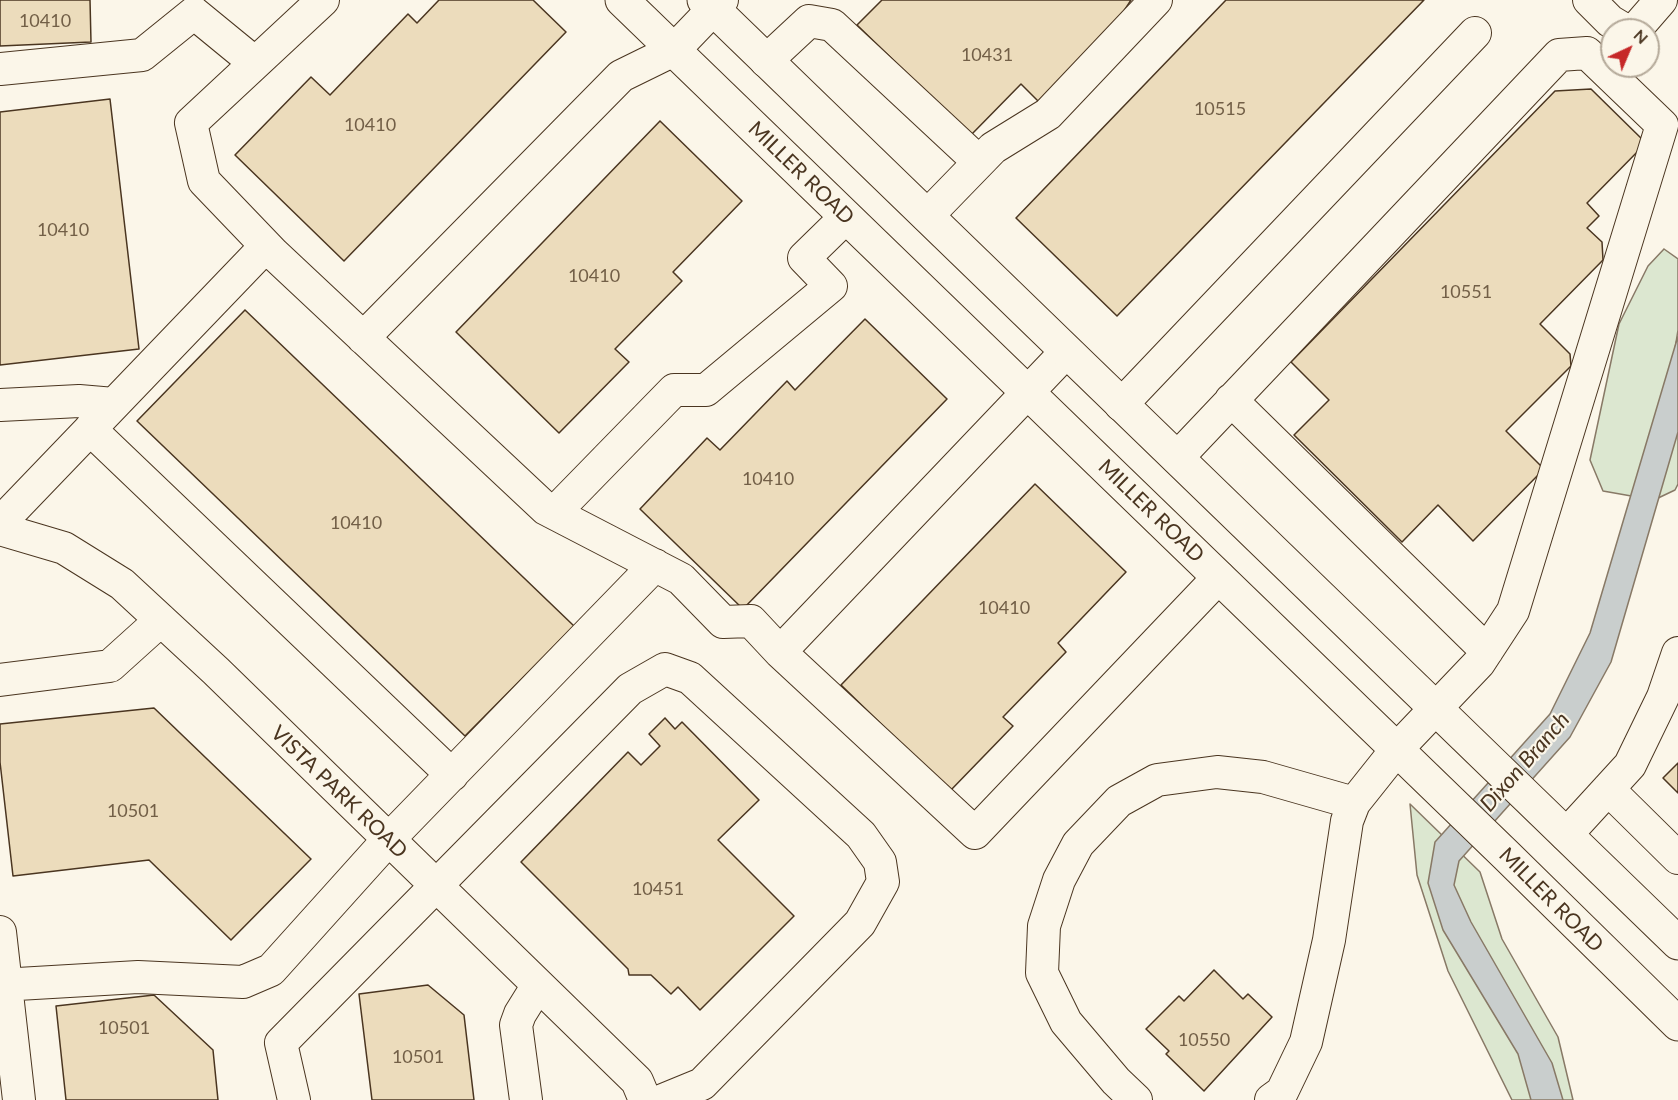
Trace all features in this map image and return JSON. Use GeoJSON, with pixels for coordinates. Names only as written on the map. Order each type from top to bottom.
{"type":"FeatureCollection","features":[{"type":"Feature","properties":{"kind":"main road","name":"MILLER ROAD"},"geometry":{"type":"LineString","coordinates":[[622,0],[1678,1024]]}},
{"type":"Feature","properties":{"kind":"main road"},"geometry":{"type":"LineString","coordinates":[[713,3],[766,61],[1678,943]]}},
{"type":"Feature","properties":{"kind":"street"},"geometry":{"type":"LineString","coordinates":[[323,0],[191,123],[204,181],[266,246],[546,509],[681,579],[723,622],[751,621],[780,651],[975,833],[1219,577]]}},
{"type":"Feature","properties":{"kind":"street"},"geometry":{"type":"LineString","coordinates":[[927,216],[993,148],[1048,114],[1156,0]]}},
{"type":"Feature","properties":{"kind":"street"},"geometry":{"type":"LineString","coordinates":[[1589,0],[1607,18]]}},
{"type":"Feature","properties":{"kind":"street"},"geometry":{"type":"LineString","coordinates":[[1645,18],[1661,0]]}},
{"type":"Feature","properties":{"kind":"street"},"geometry":{"type":"LineString","coordinates":[[363,338],[621,76],[674,50],[713,3]]}},
{"type":"Feature","properties":{"kind":"street"},"geometry":{"type":"LineString","coordinates":[[0,69],[142,55],[194,13],[255,63]]}},
{"type":"Feature","properties":{"kind":"street"},"geometry":{"type":"LineString","coordinates":[[766,61],[809,21],[832,25],[979,162]]}},
{"type":"Feature","properties":{"kind":"street"},"geometry":{"type":"LineString","coordinates":[[1121,405],[1475,33]]}},
{"type":"Feature","properties":{"kind":"street"},"geometry":{"type":"LineString","coordinates":[[1177,458],[1559,54],[1587,52],[1662,125],[1513,611],[1479,663],[1435,709],[1407,760],[1354,803],[1347,821],[1329,940],[1306,1042],[1282,1092],[1271,1100]]}},
{"type":"Feature","properties":{"kind":"street"},"geometry":{"type":"LineString","coordinates":[[554,513],[674,390],[706,390],[831,286],[804,258],[846,217]]}},
{"type":"Feature","properties":{"kind":"street"},"geometry":{"type":"LineString","coordinates":[[0,523],[266,246]]}},
{"type":"Feature","properties":{"kind":"street"},"geometry":{"type":"LineString","coordinates":[[780,651],[1066,352]]}},
{"type":"Feature","properties":{"kind":"street"},"geometry":{"type":"LineString","coordinates":[[1232,400],[1487,651]]}},
{"type":"Feature","properties":{"kind":"street"},"geometry":{"type":"LineString","coordinates":[[0,405],[80,401],[114,404]]}},
{"type":"Feature","properties":{"kind":"street"},"geometry":{"type":"LineString","coordinates":[[90,429],[452,775]]}},
{"type":"Feature","properties":{"kind":"street","name":"VISTA PARK ROAD"},"geometry":{"type":"LineString","coordinates":[[0,530],[64,548],[122,584],[637,1082],[645,1100]]}},
{"type":"Feature","properties":{"kind":"street"},"geometry":{"type":"LineString","coordinates":[[4,985],[138,977],[243,982],[271,970],[388,840],[655,565]]}},
{"type":"Feature","properties":{"kind":"street"},"geometry":{"type":"LineString","coordinates":[[0,680],[110,666],[161,620]]}},
{"type":"Feature","properties":{"kind":"street"},"geometry":{"type":"LineString","coordinates":[[1558,827],[1608,789],[1630,765],[1663,697],[1678,653]]}},
{"type":"Feature","properties":{"kind":"street"},"geometry":{"type":"LineString","coordinates":[[294,1100],[281,1042],[630,689],[665,669],[690,678],[861,835],[880,862],[883,882],[860,923],[702,1084],[663,1100]]}},
{"type":"Feature","properties":{"kind":"street"},"geometry":{"type":"LineString","coordinates":[[1136,1100],[1116,1081],[1066,1022],[1042,973],[1044,926],[1059,880],[1078,844],[1119,801],[1157,780],[1217,772],[1240,774],[1263,777],[1354,803]]}},
{"type":"Feature","properties":{"kind":"street"},"geometry":{"type":"LineString","coordinates":[[1608,789],[1678,858]]}},
{"type":"Feature","properties":{"kind":"street"},"geometry":{"type":"LineString","coordinates":[[0,932],[4,985],[19,1100]]}},
{"type":"Feature","properties":{"kind":"street"},"geometry":{"type":"LineString","coordinates":[[526,1100],[516,1025],[538,985]]}},
{"type":"Feature","properties":{"kind":"green space"},"geometry":{"type":"Polygon","coordinates":[[[1664,249],[1678,259],[1678,330],[1674,355],[1678,382],[1678,484],[1675,490],[1654,500],[1603,491],[1590,460],[1619,324],[1648,266],[1664,249]]]}},
{"type":"Feature","properties":{"kind":"green space"},"geometry":{"type":"Polygon","coordinates":[[[1410,804],[1480,872],[1502,939],[1558,1037],[1573,1100],[1512,1100],[1448,971],[1417,875],[1410,804]]]}},
{"type":"Feature","properties":{"kind":"water","name":"Dixon Branch"},"geometry":{"type":"Polygon","coordinates":[[[1678,336],[1678,432],[1611,662],[1570,737],[1459,861],[1454,885],[1471,922],[1552,1063],[1563,1100],[1531,1100],[1518,1054],[1443,930],[1428,883],[1435,842],[1550,714],[1590,633],[1678,336]]]}},
{"type":"Feature","properties":{"kind":"building"},"geometry":{"type":"Polygon","coordinates":[[[0,0],[90,0],[91,42],[0,46],[0,0]]]}},
{"type":"Feature","properties":{"kind":"building"},"geometry":{"type":"Polygon","coordinates":[[[439,0],[533,0],[566,32],[344,261],[235,155],[311,77],[330,95],[408,14],[417,23],[439,0]]]}},
{"type":"Feature","properties":{"kind":"building"},"geometry":{"type":"Polygon","coordinates":[[[882,0],[1131,0],[1114,26],[1040,103],[1021,84],[971,135],[857,25],[882,0]]]}},
{"type":"Feature","properties":{"kind":"building"},"geometry":{"type":"Polygon","coordinates":[[[1226,0],[1424,0],[1117,316],[1016,218],[1226,0]]]}},
{"type":"Feature","properties":{"kind":"building"},"geometry":{"type":"Polygon","coordinates":[[[1591,89],[1646,143],[1587,203],[1599,216],[1587,228],[1602,242],[1603,260],[1540,324],[1570,354],[1571,366],[1506,431],[1544,469],[1473,541],[1438,505],[1402,542],[1294,435],[1329,400],[1291,362],[1555,91],[1591,89]]]}},
{"type":"Feature","properties":{"kind":"building"},"geometry":{"type":"Polygon","coordinates":[[[110,99],[139,349],[0,365],[0,112],[110,99]]]}},
{"type":"Feature","properties":{"kind":"building"},"geometry":{"type":"Polygon","coordinates":[[[660,121],[742,201],[673,272],[682,281],[615,349],[629,362],[559,433],[456,332],[660,121]]]}},
{"type":"Feature","properties":{"kind":"building"},"geometry":{"type":"Polygon","coordinates":[[[245,310],[574,626],[465,736],[137,421],[245,310]]]}},
{"type":"Feature","properties":{"kind":"building"},"geometry":{"type":"Polygon","coordinates":[[[865,319],[947,399],[743,609],[640,509],[707,438],[720,450],[787,381],[795,390],[865,319]]]}},
{"type":"Feature","properties":{"kind":"building"},"geometry":{"type":"Polygon","coordinates":[[[1035,484],[1126,572],[1058,643],[1066,652],[1003,717],[1013,726],[950,791],[841,685],[1035,484]]]}},
{"type":"Feature","properties":{"kind":"building"},"geometry":{"type":"Polygon","coordinates":[[[154,708],[311,859],[231,940],[149,860],[13,876],[0,762],[0,724],[154,708]]]}},
{"type":"Feature","properties":{"kind":"building"},"geometry":{"type":"Polygon","coordinates":[[[665,718],[675,729],[682,722],[759,800],[718,840],[794,916],[700,1010],[678,987],[671,994],[651,975],[629,975],[628,969],[521,862],[628,752],[641,765],[660,746],[649,734],[665,718]]]}},
{"type":"Feature","properties":{"kind":"building"},"geometry":{"type":"Polygon","coordinates":[[[1678,763],[1678,793],[1663,778],[1678,763]]]}},
{"type":"Feature","properties":{"kind":"building"},"geometry":{"type":"Polygon","coordinates":[[[1214,970],[1243,999],[1248,994],[1272,1017],[1204,1091],[1166,1054],[1169,1051],[1146,1029],[1179,996],[1184,1001],[1214,970]]]}},
{"type":"Feature","properties":{"kind":"building"},"geometry":{"type":"Polygon","coordinates":[[[428,985],[464,1015],[474,1100],[372,1100],[359,994],[428,985]]]}},
{"type":"Feature","properties":{"kind":"building"},"geometry":{"type":"Polygon","coordinates":[[[154,995],[213,1050],[218,1100],[66,1100],[56,1006],[154,995]]]}}]}
